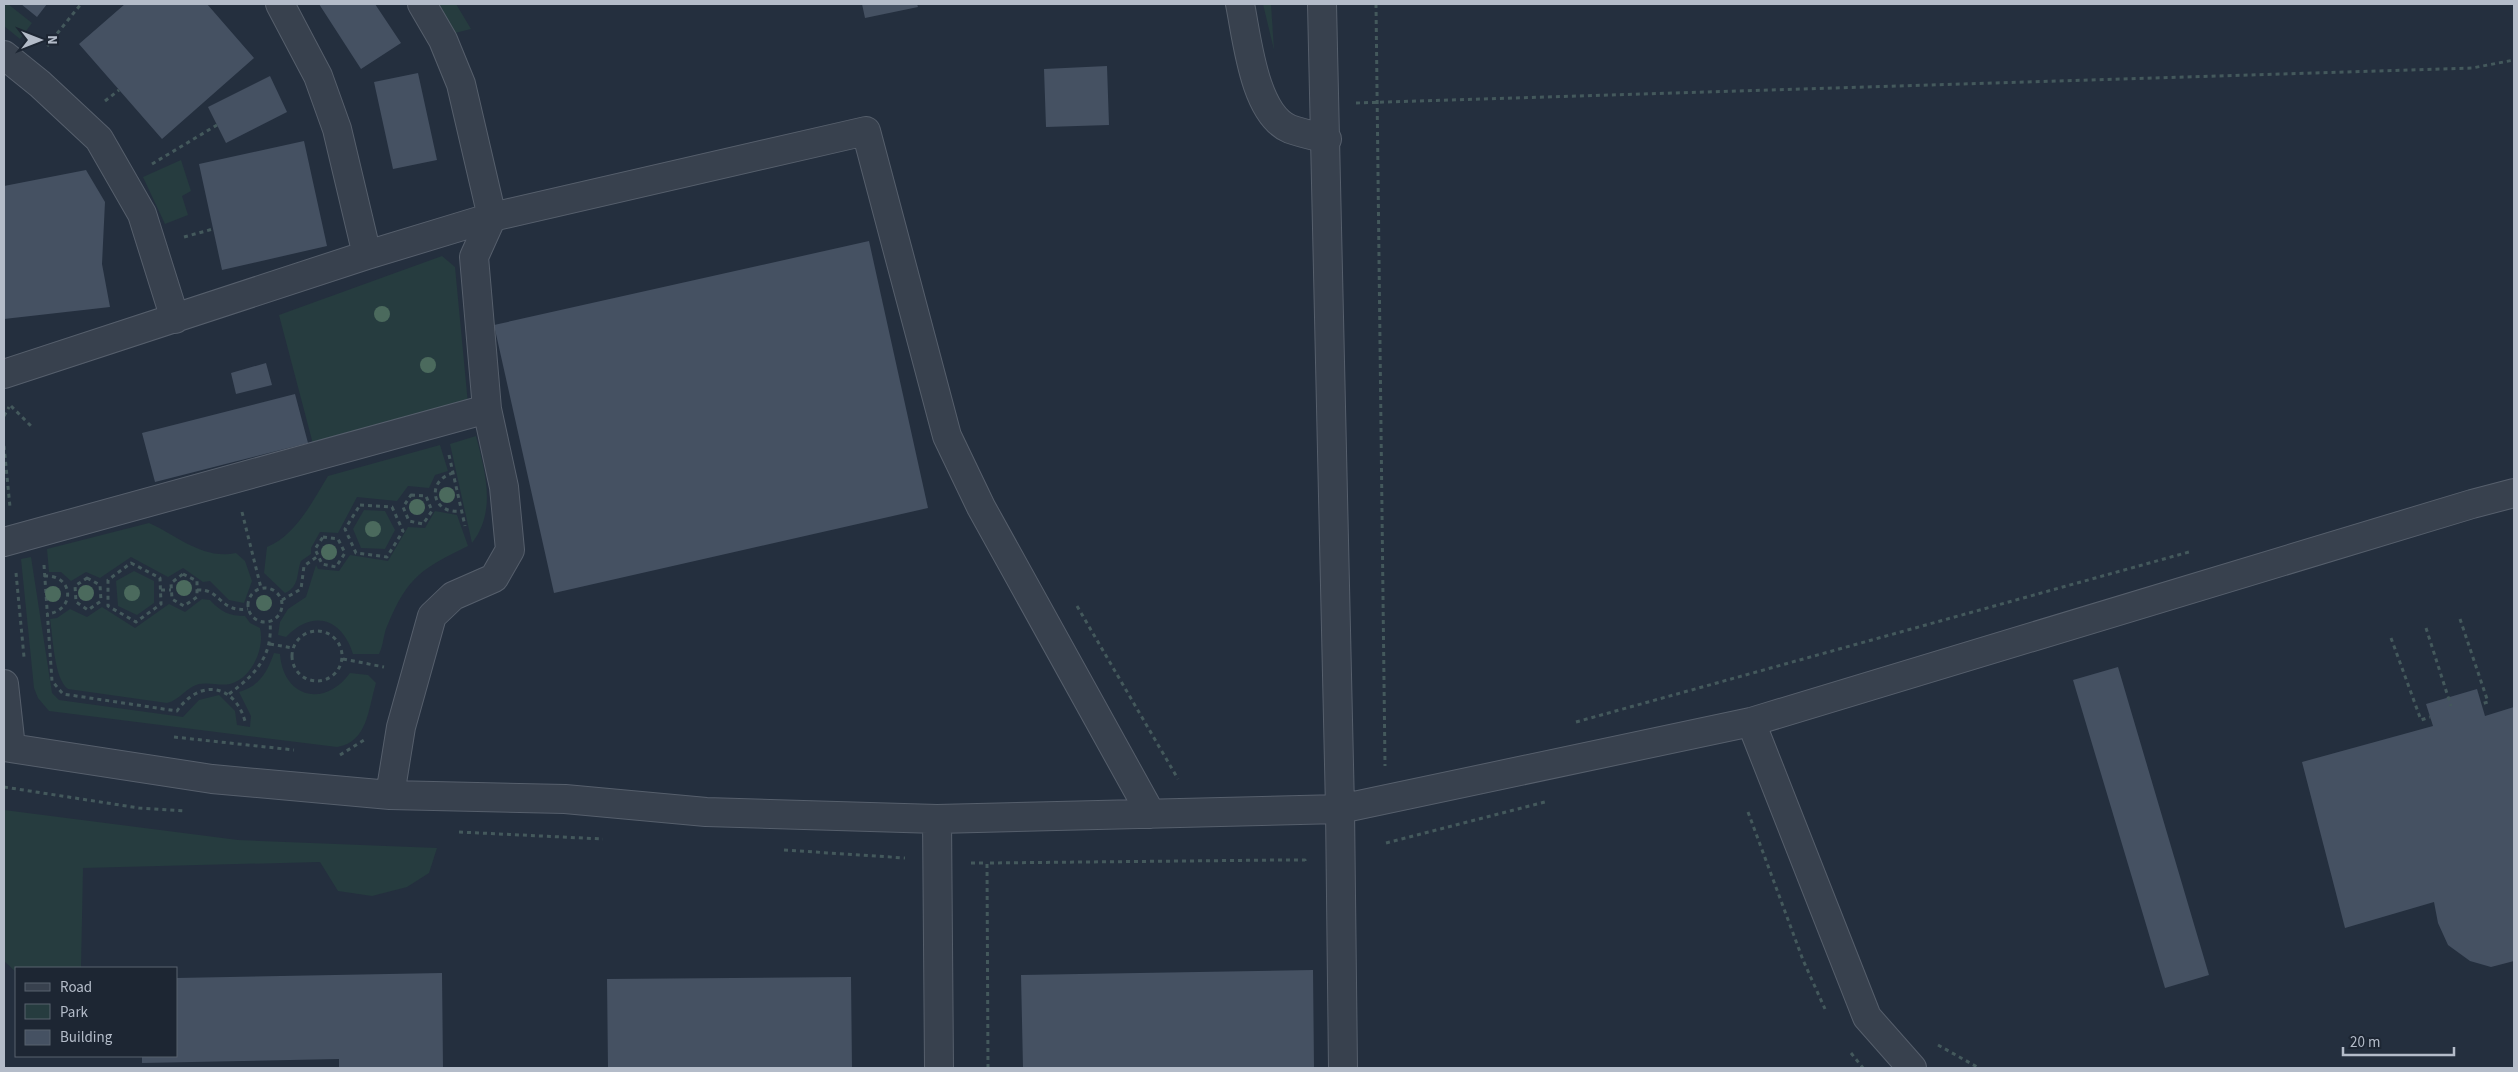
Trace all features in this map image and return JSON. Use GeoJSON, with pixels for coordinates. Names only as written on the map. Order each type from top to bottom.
{"type":"FeatureCollection","features":[{"type":"Feature","properties":{"kind":"lane"},"geometry":{"type":"LineString","coordinates":[[280,4],[318,76],[337,129],[367,255]]}},
{"type":"Feature","properties":{"kind":"lane"},"geometry":{"type":"LineString","coordinates":[[390,795],[401,728],[432,616],[453,596],[494,578],[510,550],[504,487],[487,408],[474,257],[492,217],[461,84],[443,40],[422,4]]}},
{"type":"Feature","properties":{"kind":"lane"},"geometry":{"type":"LineString","coordinates":[[1240,4],[1256,79],[1269,112],[1288,128],[1327,140]]}},
{"type":"Feature","properties":{"kind":"lane"},"geometry":{"type":"LineString","coordinates":[[1322,4],[1327,140],[1343,1068]]}},
{"type":"Feature","properties":{"kind":"lane"},"geometry":{"type":"LineString","coordinates":[[4,55],[26,72],[99,140],[142,214],[175,320]]}},
{"type":"Feature","properties":{"kind":"lane"},"geometry":{"type":"LineString","coordinates":[[4,374],[175,320],[367,255],[492,217],[866,131],[947,436],[981,506],[1151,814]]}},
{"type":"Feature","properties":{"kind":"lane"},"geometry":{"type":"LineString","coordinates":[[8,540],[487,408]]}},
{"type":"Feature","properties":{"kind":"lane"},"geometry":{"type":"LineString","coordinates":[[4,684],[8,747],[212,778],[390,795],[565,799],[706,812],[937,819],[1340,810],[1751,722],[2472,504],[2514,493]]}},
{"type":"Feature","properties":{"kind":"lane"},"geometry":{"type":"LineString","coordinates":[[1751,722],[1867,1017],[1912,1068]]}},
{"type":"Feature","properties":{"kind":"lane"},"geometry":{"type":"LineString","coordinates":[[937,819],[939,1068]]}},
{"type":"Feature","properties":{"kind":"path"},"geometry":{"type":"LineString","coordinates":[[26,72],[81,4]]}},
{"type":"Feature","properties":{"kind":"path"},"geometry":{"type":"LineString","coordinates":[[1376,4],[1379,102],[1385,776]]}},
{"type":"Feature","properties":{"kind":"path"},"geometry":{"type":"LineString","coordinates":[[1326,104],[2472,68],[2514,60]]}},
{"type":"Feature","properties":{"kind":"path"},"geometry":{"type":"LineString","coordinates":[[123,181],[217,125]]}},
{"type":"Feature","properties":{"kind":"path"},"geometry":{"type":"LineString","coordinates":[[10,406],[31,426]]}},
{"type":"Feature","properties":{"kind":"path"},"geometry":{"type":"LineString","coordinates":[[4,446],[8,540],[25,667]]}},
{"type":"Feature","properties":{"kind":"path"},"geometry":{"type":"LineString","coordinates":[[449,455],[465,526]]}},
{"type":"Feature","properties":{"kind":"path"},"geometry":{"type":"LineString","coordinates":[[453,473],[438,483],[436,489],[437,499],[447,511],[461,511]]}},
{"type":"Feature","properties":{"kind":"path"},"geometry":{"type":"LineString","coordinates":[[232,478],[261,588]]}},
{"type":"Feature","properties":{"kind":"path"},"geometry":{"type":"LineString","coordinates":[[411,495],[426,496],[432,511],[423,524],[409,521],[405,513],[403,506],[411,495]]}},
{"type":"Feature","properties":{"kind":"path"},"geometry":{"type":"LineString","coordinates":[[429,504],[437,499]]}},
{"type":"Feature","properties":{"kind":"path"},"geometry":{"type":"LineString","coordinates":[[360,505],[392,507],[403,531],[387,557],[356,554],[350,541],[345,529],[360,505]]}},
{"type":"Feature","properties":{"kind":"path"},"geometry":{"type":"LineString","coordinates":[[397,518],[405,513]]}},
{"type":"Feature","properties":{"kind":"path"},"geometry":{"type":"LineString","coordinates":[[42,531],[52,680],[63,694],[177,711],[188,697],[197,692],[215,690],[229,694],[241,708],[245,721]]}},
{"type":"Feature","properties":{"kind":"path"},"geometry":{"type":"LineString","coordinates":[[323,537],[338,539],[342,546],[345,553],[336,566],[322,564],[315,549],[323,537]]}},
{"type":"Feature","properties":{"kind":"path"},"geometry":{"type":"LineString","coordinates":[[342,546],[350,541]]}},
{"type":"Feature","properties":{"kind":"path"},"geometry":{"type":"LineString","coordinates":[[1567,725],[2198,549]]}},
{"type":"Feature","properties":{"kind":"path"},"geometry":{"type":"LineString","coordinates":[[282,600],[272,589],[261,588],[252,594],[248,609],[250,614],[259,622],[270,622],[279,616],[282,600],[301,589],[304,566],[318,556]]}},
{"type":"Feature","properties":{"kind":"path"},"geometry":{"type":"LineString","coordinates":[[131,563],[160,578],[161,604],[136,622],[108,606],[108,593],[108,580],[131,563]]}},
{"type":"Feature","properties":{"kind":"path"},"geometry":{"type":"LineString","coordinates":[[183,574],[197,581],[197,597],[184,606],[172,599],[171,590],[171,582],[183,574]]}},
{"type":"Feature","properties":{"kind":"path"},"geometry":{"type":"LineString","coordinates":[[44,576],[58,578],[63,582],[68,594],[67,600],[60,610],[47,614]]}},
{"type":"Feature","properties":{"kind":"path"},"geometry":{"type":"LineString","coordinates":[[87,578],[100,585],[101,601],[88,610],[76,602],[75,593],[75,586],[87,578]]}},
{"type":"Feature","properties":{"kind":"path"},"geometry":{"type":"LineString","coordinates":[[161,590],[171,590]]}},
{"type":"Feature","properties":{"kind":"path"},"geometry":{"type":"LineString","coordinates":[[197,590],[209,590],[231,608],[248,609]]}},
{"type":"Feature","properties":{"kind":"path"},"geometry":{"type":"LineString","coordinates":[[68,594],[75,593]]}},
{"type":"Feature","properties":{"kind":"path"},"geometry":{"type":"LineString","coordinates":[[101,593],[108,593]]}},
{"type":"Feature","properties":{"kind":"path"},"geometry":{"type":"LineString","coordinates":[[1076,604],[1180,782]]}},
{"type":"Feature","properties":{"kind":"path"},"geometry":{"type":"LineString","coordinates":[[2460,619],[2488,702],[2481,704]]}},
{"type":"Feature","properties":{"kind":"path"},"geometry":{"type":"LineString","coordinates":[[229,694],[260,668],[270,644],[270,622]]}},
{"type":"Feature","properties":{"kind":"path"},"geometry":{"type":"LineString","coordinates":[[2426,628],[2450,706]]}},
{"type":"Feature","properties":{"kind":"path"},"geometry":{"type":"LineString","coordinates":[[319,630],[334,636],[343,650],[343,659],[335,674],[320,681],[312,680],[298,672],[293,665],[293,648],[303,635],[319,630]]}},
{"type":"Feature","properties":{"kind":"path"},"geometry":{"type":"LineString","coordinates":[[2391,638],[2422,720],[2430,717]]}},
{"type":"Feature","properties":{"kind":"path"},"geometry":{"type":"LineString","coordinates":[[270,644],[293,648]]}},
{"type":"Feature","properties":{"kind":"path"},"geometry":{"type":"LineString","coordinates":[[343,659],[386,668]]}},
{"type":"Feature","properties":{"kind":"path"},"geometry":{"type":"LineString","coordinates":[[384,677],[388,659]]}},
{"type":"Feature","properties":{"kind":"path"},"geometry":{"type":"LineString","coordinates":[[331,754],[340,755],[352,750],[364,742],[366,735]]}},
{"type":"Feature","properties":{"kind":"path"},"geometry":{"type":"LineString","coordinates":[[167,736],[302,751]]}},
{"type":"Feature","properties":{"kind":"path"},"geometry":{"type":"LineString","coordinates":[[1386,843],[1547,802]]}},
{"type":"Feature","properties":{"kind":"path"},"geometry":{"type":"LineString","coordinates":[[1748,811],[1803,960],[1828,1014]]}},
{"type":"Feature","properties":{"kind":"path"},"geometry":{"type":"LineString","coordinates":[[988,1068],[987,864],[1304,860],[1305,869]]}},
{"type":"Feature","properties":{"kind":"path"},"geometry":{"type":"LineString","coordinates":[[1935,1043],[1978,1068]]}},
{"type":"Feature","properties":{"kind":"path"},"geometry":{"type":"LineString","coordinates":[[1848,1050],[1863,1068]]}},
{"type":"Feature","properties":{"kind":"green space"},"geometry":{"type":"Polygon","coordinates":[[[4,4],[8,4],[32,23],[20,39],[4,26],[4,4]]]}},
{"type":"Feature","properties":{"kind":"green space"},"geometry":{"type":"Polygon","coordinates":[[[439,4],[456,4],[471,29],[455,33],[439,4]]]}},
{"type":"Feature","properties":{"kind":"green space"},"geometry":{"type":"Polygon","coordinates":[[[1263,4],[1271,4],[1274,50],[1263,4]]]}},
{"type":"Feature","properties":{"kind":"green space"},"geometry":{"type":"Polygon","coordinates":[[[181,160],[191,191],[182,196],[188,215],[165,224],[143,177],[181,160]]]}},
{"type":"Feature","properties":{"kind":"green space"},"geometry":{"type":"Polygon","coordinates":[[[442,256],[455,267],[468,404],[313,444],[279,315],[442,256]]]}},
{"type":"Feature","properties":{"kind":"green space"},"geometry":{"type":"Polygon","coordinates":[[[476,436],[483,463],[487,504],[480,531],[472,543],[450,444],[476,436]]]}},
{"type":"Feature","properties":{"kind":"green space"},"geometry":{"type":"Polygon","coordinates":[[[440,445],[448,471],[435,475],[429,488],[408,486],[397,501],[357,497],[338,533],[320,532],[311,548],[311,554],[301,561],[297,579],[290,590],[285,593],[264,573],[267,547],[277,542],[295,526],[328,476],[440,445]]]}},
{"type":"Feature","properties":{"kind":"green space"},"geometry":{"type":"Polygon","coordinates":[[[364,510],[385,511],[395,530],[385,549],[361,548],[353,529],[364,510]]]}},
{"type":"Feature","properties":{"kind":"green space"},"geometry":{"type":"Polygon","coordinates":[[[435,511],[457,515],[468,546],[428,568],[410,584],[395,608],[385,632],[379,654],[353,654],[342,632],[334,625],[326,622],[306,623],[296,628],[286,637],[278,635],[280,622],[288,609],[306,597],[316,565],[318,569],[339,571],[350,555],[388,561],[408,527],[425,528],[435,511]]]}},
{"type":"Feature","properties":{"kind":"green space"},"geometry":{"type":"Polygon","coordinates":[[[149,523],[202,550],[224,554],[236,553],[245,561],[252,581],[244,603],[229,600],[210,581],[203,582],[183,568],[168,577],[131,557],[100,578],[86,572],[71,581],[61,572],[49,572],[47,549],[149,523]]]}},
{"type":"Feature","properties":{"kind":"green space"},"geometry":{"type":"Polygon","coordinates":[[[31,557],[52,693],[59,700],[183,717],[199,700],[219,695],[235,711],[237,725],[250,727],[251,716],[239,692],[252,686],[261,678],[274,653],[280,654],[283,669],[289,680],[306,693],[317,694],[329,691],[340,684],[350,673],[368,675],[376,683],[361,731],[355,739],[337,747],[49,711],[38,698],[34,688],[21,559],[31,557]]]}},
{"type":"Feature","properties":{"kind":"green space"},"geometry":{"type":"Polygon","coordinates":[[[134,571],[154,581],[154,603],[137,615],[118,606],[116,581],[134,571]]]}},
{"type":"Feature","properties":{"kind":"green space"},"geometry":{"type":"Polygon","coordinates":[[[202,599],[210,600],[226,613],[245,616],[250,623],[260,628],[261,644],[259,653],[245,676],[238,681],[230,684],[199,684],[167,703],[68,689],[63,684],[57,667],[50,619],[57,618],[70,609],[87,617],[102,607],[135,628],[169,604],[185,612],[202,599]]]}},
{"type":"Feature","properties":{"kind":"green space"},"geometry":{"type":"Polygon","coordinates":[[[4,810],[238,840],[437,848],[429,873],[407,887],[372,896],[338,891],[320,862],[83,868],[81,967],[15,967],[15,971],[4,961],[4,810]]]}},
{"type":"Feature","properties":{"kind":"building"},"geometry":{"type":"Polygon","coordinates":[[[21,4],[47,4],[37,17],[21,4]]]}},
{"type":"Feature","properties":{"kind":"building"},"geometry":{"type":"Polygon","coordinates":[[[125,4],[207,4],[254,58],[162,139],[79,44],[125,4]]]}},
{"type":"Feature","properties":{"kind":"building"},"geometry":{"type":"Polygon","coordinates":[[[319,4],[375,4],[401,43],[361,69],[319,4]]]}},
{"type":"Feature","properties":{"kind":"building"},"geometry":{"type":"Polygon","coordinates":[[[862,4],[917,4],[918,7],[865,18],[862,4]]]}},
{"type":"Feature","properties":{"kind":"building"},"geometry":{"type":"Polygon","coordinates":[[[1107,66],[1109,125],[1046,127],[1044,69],[1107,66]]]}},
{"type":"Feature","properties":{"kind":"building"},"geometry":{"type":"Polygon","coordinates":[[[418,73],[437,160],[393,169],[374,82],[418,73]]]}},
{"type":"Feature","properties":{"kind":"building"},"geometry":{"type":"Polygon","coordinates":[[[270,76],[287,112],[226,143],[208,107],[270,76]]]}},
{"type":"Feature","properties":{"kind":"building"},"geometry":{"type":"Polygon","coordinates":[[[304,141],[327,246],[222,270],[199,164],[304,141]]]}},
{"type":"Feature","properties":{"kind":"building"},"geometry":{"type":"Polygon","coordinates":[[[86,170],[105,202],[102,264],[110,307],[4,319],[4,186],[86,170]]]}},
{"type":"Feature","properties":{"kind":"building"},"geometry":{"type":"Polygon","coordinates":[[[869,241],[928,508],[554,593],[494,325],[869,241]]]}},
{"type":"Feature","properties":{"kind":"building"},"geometry":{"type":"Polygon","coordinates":[[[266,363],[272,385],[236,394],[231,373],[266,363]]]}},
{"type":"Feature","properties":{"kind":"building"},"geometry":{"type":"Polygon","coordinates":[[[295,394],[308,443],[155,482],[142,433],[295,394]]]}},
{"type":"Feature","properties":{"kind":"building"},"geometry":{"type":"Polygon","coordinates":[[[2118,667],[2209,975],[2165,988],[2073,680],[2118,667]]]}},
{"type":"Feature","properties":{"kind":"building"},"geometry":{"type":"Polygon","coordinates":[[[2477,689],[2485,716],[2514,707],[2514,961],[2491,967],[2470,961],[2448,945],[2438,923],[2434,902],[2345,928],[2302,762],[2433,726],[2426,704],[2477,689]]]}},
{"type":"Feature","properties":{"kind":"building"},"geometry":{"type":"Polygon","coordinates":[[[1313,970],[1314,1068],[1023,1068],[1021,975],[1313,970]]]}},
{"type":"Feature","properties":{"kind":"building"},"geometry":{"type":"Polygon","coordinates":[[[442,973],[443,1068],[339,1068],[339,1059],[142,1063],[142,1057],[178,1057],[178,978],[442,973]]]}},
{"type":"Feature","properties":{"kind":"building"},"geometry":{"type":"Polygon","coordinates":[[[851,977],[852,1068],[608,1068],[607,979],[851,977]]]}}]}
